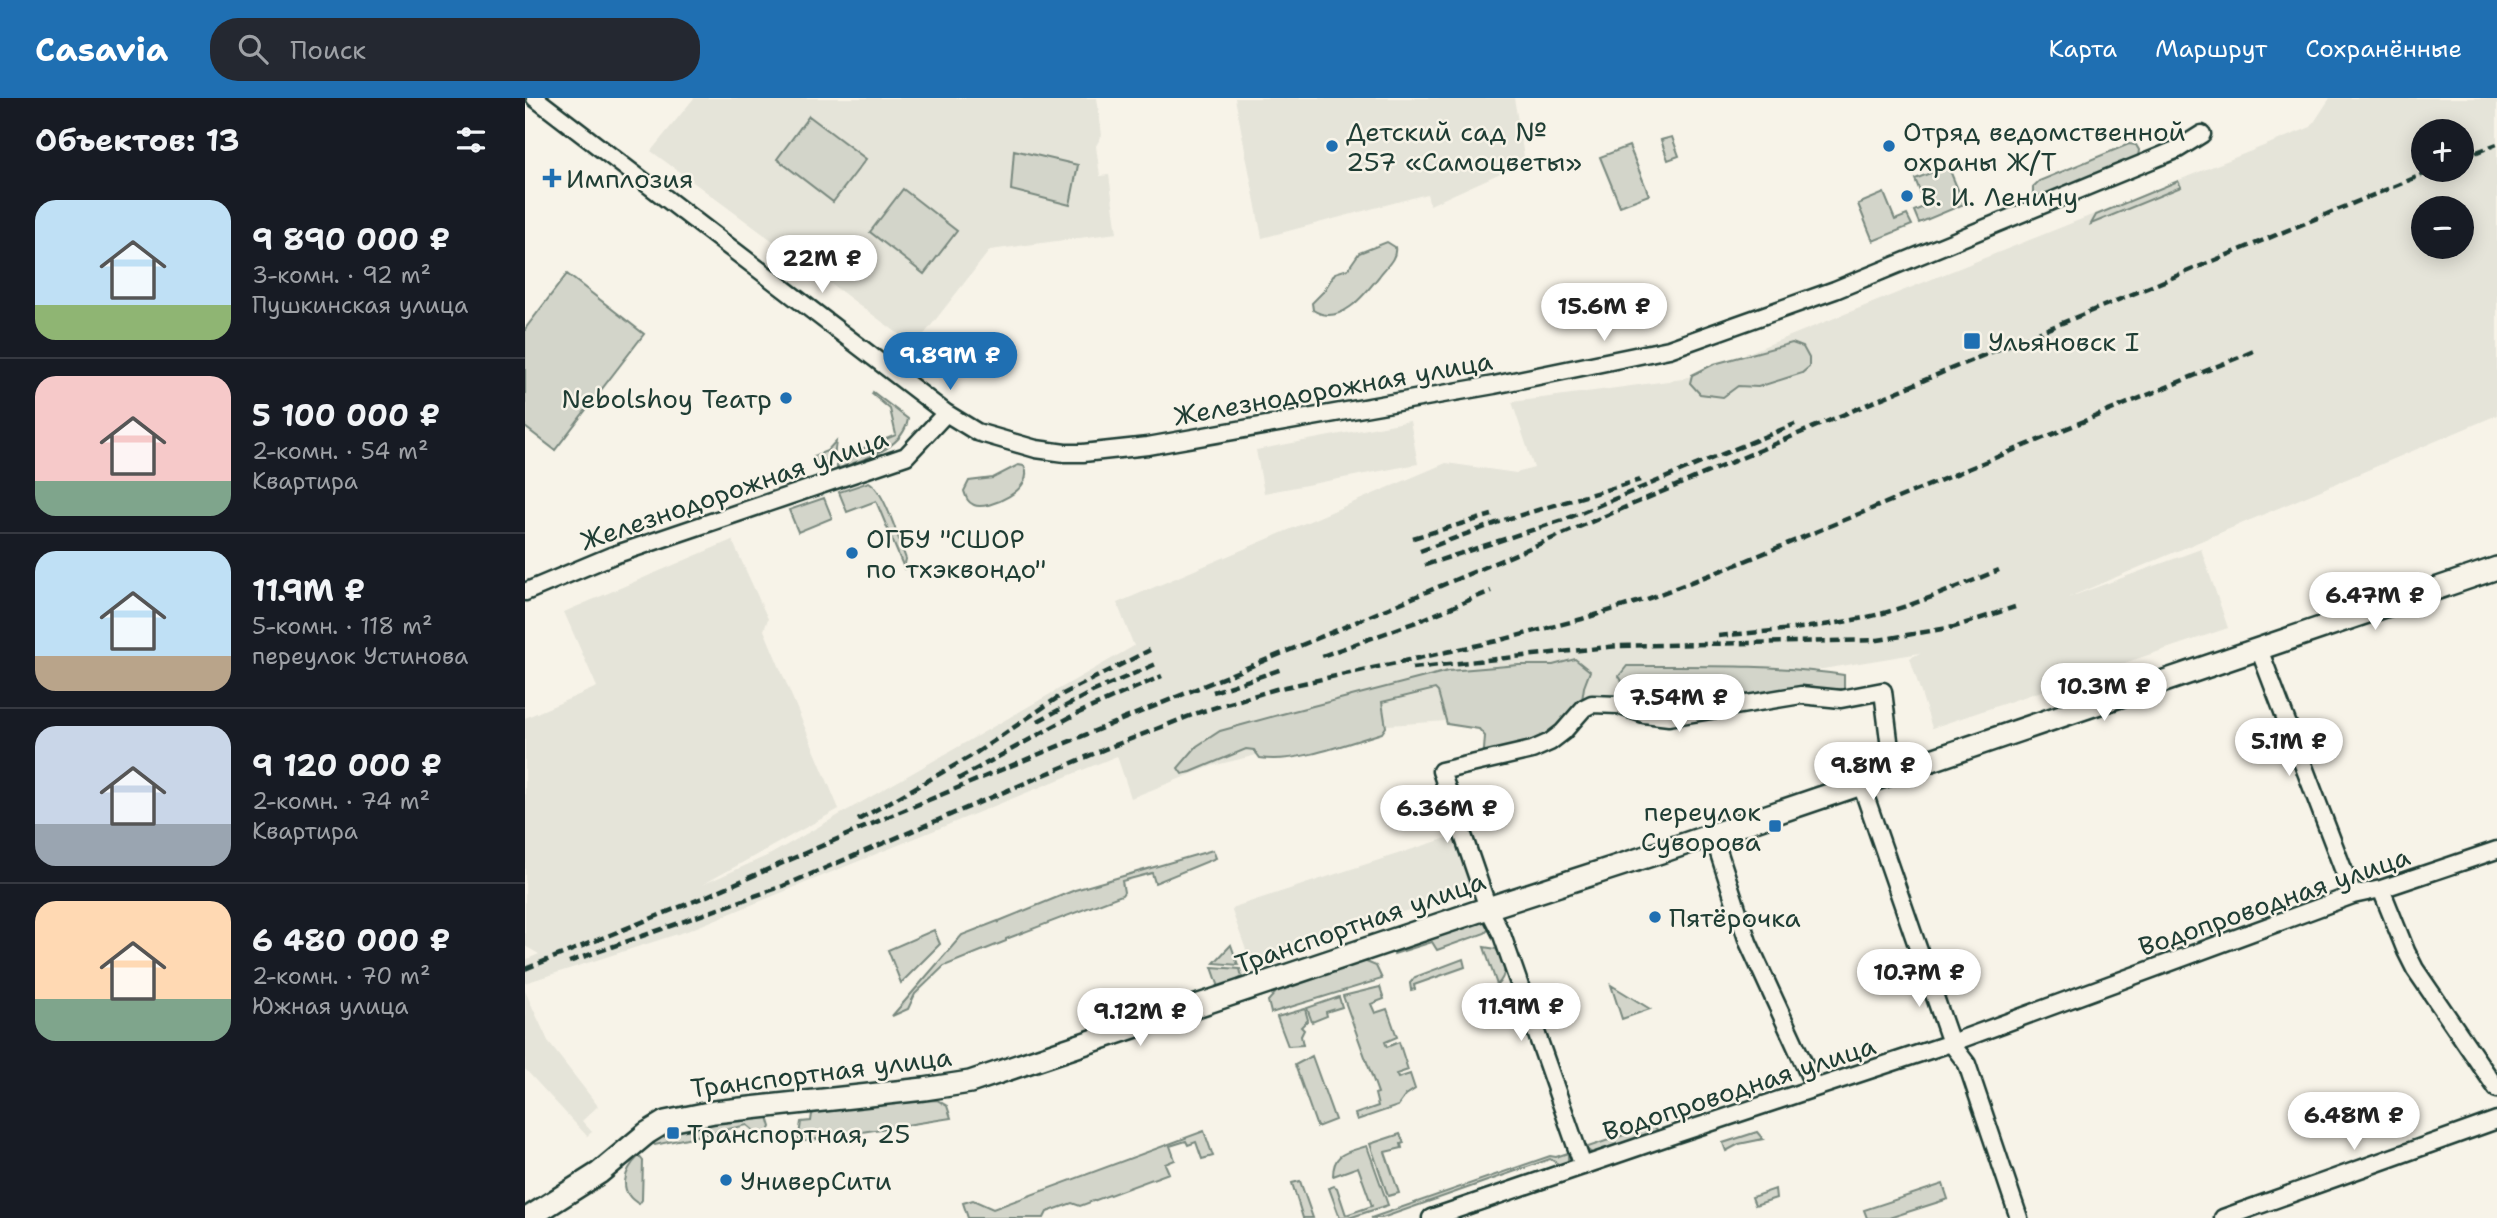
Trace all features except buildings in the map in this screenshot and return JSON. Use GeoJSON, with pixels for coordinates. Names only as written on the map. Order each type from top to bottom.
{"type":"FeatureCollection","features":[{"type":"Feature","properties":{"kind":"street","name":"Железнодорожная улица"},"geometry":{"type":"LineString","coordinates":[[535,98],[946,412],[977,432],[1036,449],[1065,453],[1148,446],[1494,385],[1675,347],[1847,285],[2178,149],[2202,134]]}},
{"type":"Feature","properties":{"kind":"street","name":"Железнодорожная улица"},"geometry":{"type":"LineString","coordinates":[[525,592],[611,556],[906,456],[946,412]]}},
{"type":"Feature","properties":{"kind":"street","name":"Транспортная улица"},"geometry":{"type":"LineString","coordinates":[[528,1218],[599,1173],[647,1133],[665,1122],[714,1112],[970,1082],[1713,835],[2497,568]]}},
{"type":"Feature","properties":{"kind":"street"},"geometry":{"type":"LineString","coordinates":[[2259,649],[2353,895]]}},
{"type":"Feature","properties":{"kind":"street"},"geometry":{"type":"LineString","coordinates":[[1583,1166],[1502,935],[1488,908],[1441,771],[1532,750],[1550,742],[1563,732],[1584,708],[1592,704],[1618,705],[1644,714],[1669,717],[1801,695],[1841,699],[1883,691],[1893,773]]}},
{"type":"Feature","properties":{"kind":"street"},"geometry":{"type":"LineString","coordinates":[[1861,784],[1951,1043],[1967,1063],[2019,1218]]}},
{"type":"Feature","properties":{"kind":"street"},"geometry":{"type":"LineString","coordinates":[[1713,835],[1748,942],[1815,1088]]}},
{"type":"Feature","properties":{"kind":"street","name":"Водопроводная улица"},"geometry":{"type":"LineString","coordinates":[[1431,1218],[1466,1212],[1583,1166],[1951,1043],[2353,895],[2381,889],[2497,850]]}},
{"type":"Feature","properties":{"kind":"street"},"geometry":{"type":"LineString","coordinates":[[2381,889],[2410,960],[2497,1089]]}},
{"type":"Feature","properties":{"kind":"street"},"geometry":{"type":"LineString","coordinates":[[2223,1218],[2497,1120]]}},
{"type":"Feature","properties":{"kind":"shaded area"},"geometry":{"type":"Polygon","coordinates":[[[694,98],[1097,98],[1102,135],[1096,146],[1100,176],[1109,175],[1117,233],[990,250],[915,346],[651,151],[694,98]]]}},
{"type":"Feature","properties":{"kind":"shaded area","name":"Детский сад № 257 «Самоцветы»"},"geometry":{"type":"Polygon","coordinates":[[[1235,98],[1514,98],[1525,162],[1430,205],[1427,194],[1262,238],[1235,98]]]}},
{"type":"Feature","properties":{"kind":"shaded area"},"geometry":{"type":"Polygon","coordinates":[[[2330,98],[2497,98],[2497,415],[2067,598],[2201,549],[2228,628],[1932,728],[1910,658],[1920,653],[1550,714],[1374,726],[1212,766],[1131,798],[1117,756],[687,931],[525,983],[525,960],[539,954],[525,946],[525,718],[597,687],[564,612],[732,540],[768,619],[764,630],[839,809],[702,885],[771,854],[1134,646],[1117,603],[1446,463],[1516,473],[1534,468],[1512,402],[1683,379],[2311,127],[2330,98]]]}},
{"type":"Feature","properties":{"kind":"shaded area"},"geometry":{"type":"Polygon","coordinates":[[[809,116],[866,159],[833,202],[777,159],[809,116]]]}},
{"type":"Feature","properties":{"kind":"shaded area"},"geometry":{"type":"Polygon","coordinates":[[[1672,137],[1679,156],[1668,160],[1661,140],[1672,137]]]}},
{"type":"Feature","properties":{"kind":"shaded area"},"geometry":{"type":"Polygon","coordinates":[[[2129,144],[2136,145],[2139,150],[2138,157],[2040,199],[2033,194],[2033,187],[2039,181],[2129,144]]]}},
{"type":"Feature","properties":{"kind":"shaded area"},"geometry":{"type":"Polygon","coordinates":[[[1629,146],[1649,195],[1620,206],[1600,157],[1629,146]]]}},
{"type":"Feature","properties":{"kind":"shaded area"},"geometry":{"type":"Polygon","coordinates":[[[1014,150],[1078,165],[1070,205],[1011,190],[1014,150]]]}},
{"type":"Feature","properties":{"kind":"shaded area"},"geometry":{"type":"Polygon","coordinates":[[[1948,166],[1964,204],[1919,223],[1914,211],[1926,206],[1915,179],[1948,166]]]}},
{"type":"Feature","properties":{"kind":"shaded area"},"geometry":{"type":"Polygon","coordinates":[[[2178,181],[2181,187],[2091,224],[2096,215],[2178,181]]]}},
{"type":"Feature","properties":{"kind":"shaded area"},"geometry":{"type":"Polygon","coordinates":[[[903,189],[957,231],[924,274],[870,232],[903,189]]]}},
{"type":"Feature","properties":{"kind":"shaded area"},"geometry":{"type":"Polygon","coordinates":[[[1884,193],[1895,220],[1907,215],[1912,225],[1873,241],[1858,204],[1884,193]]]}},
{"type":"Feature","properties":{"kind":"shaded area"},"geometry":{"type":"Polygon","coordinates":[[[1387,242],[1395,247],[1393,258],[1360,299],[1333,315],[1313,310],[1312,303],[1324,291],[1335,273],[1348,269],[1359,253],[1387,242]]]}},
{"type":"Feature","properties":{"kind":"shaded area"},"geometry":{"type":"Polygon","coordinates":[[[567,274],[644,334],[555,450],[525,427],[525,329],[567,274]]]}},
{"type":"Feature","properties":{"kind":"shaded area"},"geometry":{"type":"Polygon","coordinates":[[[1792,343],[1803,347],[1809,358],[1809,367],[1802,373],[1758,387],[1738,386],[1723,397],[1700,394],[1690,383],[1692,375],[1714,364],[1792,343]]]}},
{"type":"Feature","properties":{"kind":"shaded area"},"geometry":{"type":"Polygon","coordinates":[[[873,392],[908,419],[904,430],[898,439],[880,452],[837,469],[837,459],[896,435],[890,409],[872,394],[873,392]]]}},
{"type":"Feature","properties":{"kind":"shaded area"},"geometry":{"type":"Polygon","coordinates":[[[1410,421],[1418,464],[1264,493],[1256,450],[1410,421]]]}},
{"type":"Feature","properties":{"kind":"shaded area"},"geometry":{"type":"Polygon","coordinates":[[[836,441],[834,457],[817,464],[814,456],[827,451],[836,441]]]}},
{"type":"Feature","properties":{"kind":"shaded area"},"geometry":{"type":"Polygon","coordinates":[[[1018,465],[1024,466],[1026,475],[1023,483],[1009,496],[989,505],[974,505],[968,501],[964,491],[969,481],[993,478],[1018,465]]]}},
{"type":"Feature","properties":{"kind":"shaded area"},"geometry":{"type":"Polygon","coordinates":[[[869,482],[881,495],[891,517],[906,559],[904,568],[876,501],[847,512],[839,492],[869,482]]]}},
{"type":"Feature","properties":{"kind":"shaded area"},"geometry":{"type":"Polygon","coordinates":[[[824,498],[832,518],[798,532],[789,510],[824,498]]]}},
{"type":"Feature","properties":{"kind":"shaded area"},"geometry":{"type":"Polygon","coordinates":[[[1575,659],[1590,671],[1584,687],[1580,714],[1523,748],[1486,754],[1485,736],[1479,729],[1447,724],[1435,689],[1382,702],[1386,727],[1382,733],[1338,747],[1274,759],[1260,758],[1254,750],[1246,749],[1191,772],[1182,774],[1178,768],[1197,746],[1220,731],[1448,671],[1553,665],[1575,659]]]}},
{"type":"Feature","properties":{"kind":"shaded area"},"geometry":{"type":"Polygon","coordinates":[[[1627,666],[1736,666],[1817,671],[1844,675],[1844,689],[1819,689],[1669,713],[1636,705],[1619,676],[1627,666]]]}},
{"type":"Feature","properties":{"kind":"shaded area"},"geometry":{"type":"Polygon","coordinates":[[[1453,836],[1471,890],[1250,961],[1232,911],[1234,907],[1453,836]]]}},
{"type":"Feature","properties":{"kind":"shaded area"},"geometry":{"type":"Polygon","coordinates":[[[1213,850],[1216,858],[1155,883],[1152,873],[1122,881],[1122,895],[1006,939],[944,966],[915,994],[908,1009],[892,1016],[962,935],[998,921],[999,923],[1075,890],[1213,850]]]}},
{"type":"Feature","properties":{"kind":"shaded area"},"geometry":{"type":"Polygon","coordinates":[[[1484,920],[1490,928],[1485,933],[1437,950],[1432,942],[1394,954],[1393,950],[1484,920]]]}},
{"type":"Feature","properties":{"kind":"shaded area"},"geometry":{"type":"Polygon","coordinates":[[[934,930],[940,944],[901,983],[888,950],[934,930]]]}},
{"type":"Feature","properties":{"kind":"shaded area"},"geometry":{"type":"Polygon","coordinates":[[[1231,945],[1238,965],[1214,963],[1231,945]]]}},
{"type":"Feature","properties":{"kind":"shaded area"},"geometry":{"type":"Polygon","coordinates":[[[1484,947],[1496,949],[1504,963],[1503,976],[1497,985],[1484,947]]]}},
{"type":"Feature","properties":{"kind":"shaded area"},"geometry":{"type":"Polygon","coordinates":[[[1463,959],[1465,967],[1414,985],[1415,989],[1411,990],[1410,983],[1415,977],[1463,959]]]}},
{"type":"Feature","properties":{"kind":"shaded area"},"geometry":{"type":"Polygon","coordinates":[[[1364,961],[1376,966],[1382,979],[1271,1013],[1268,1001],[1277,991],[1364,961]]]}},
{"type":"Feature","properties":{"kind":"shaded area"},"geometry":{"type":"Polygon","coordinates":[[[1212,967],[1240,969],[1242,977],[1220,990],[1212,967]]]}},
{"type":"Feature","properties":{"kind":"shaded area"},"geometry":{"type":"Polygon","coordinates":[[[1611,985],[1650,1009],[1622,1019],[1611,985]]]}},
{"type":"Feature","properties":{"kind":"shaded area"},"geometry":{"type":"Polygon","coordinates":[[[1380,987],[1384,999],[1371,1004],[1375,1013],[1387,1009],[1397,1037],[1385,1042],[1387,1047],[1399,1042],[1408,1070],[1396,1074],[1398,1078],[1410,1074],[1415,1089],[1406,1095],[1398,1106],[1357,1120],[1355,1114],[1378,1106],[1375,1094],[1378,1093],[1343,996],[1380,987]]]}},
{"type":"Feature","properties":{"kind":"shaded area"},"geometry":{"type":"Polygon","coordinates":[[[525,991],[549,1043],[598,1106],[582,1121],[592,1132],[587,1136],[525,1069],[525,991]]]}},
{"type":"Feature","properties":{"kind":"shaded area"},"geometry":{"type":"Polygon","coordinates":[[[1339,997],[1342,1007],[1326,1012],[1327,1016],[1312,1022],[1307,1008],[1339,997]]]}},
{"type":"Feature","properties":{"kind":"shaded area"},"geometry":{"type":"Polygon","coordinates":[[[1305,1009],[1308,1020],[1301,1027],[1304,1030],[1301,1036],[1303,1045],[1288,1046],[1277,1017],[1305,1009]]]}},
{"type":"Feature","properties":{"kind":"shaded area"},"geometry":{"type":"Polygon","coordinates":[[[1312,1056],[1335,1120],[1317,1127],[1295,1065],[1312,1056]]]}},
{"type":"Feature","properties":{"kind":"shaded area"},"geometry":{"type":"Polygon","coordinates":[[[937,1100],[947,1106],[951,1118],[798,1142],[801,1122],[811,1121],[812,1114],[822,1109],[937,1100]]]}},
{"type":"Feature","properties":{"kind":"shaded area"},"geometry":{"type":"Polygon","coordinates":[[[764,1115],[768,1117],[771,1127],[768,1133],[760,1136],[747,1125],[655,1145],[652,1142],[674,1126],[764,1115]]]}},
{"type":"Feature","properties":{"kind":"shaded area"},"geometry":{"type":"Polygon","coordinates":[[[1653,1125],[1660,1133],[1599,1153],[1592,1153],[1585,1148],[1653,1125]]]}},
{"type":"Feature","properties":{"kind":"shaded area"},"geometry":{"type":"Polygon","coordinates":[[[1204,1131],[1213,1156],[1202,1159],[1196,1142],[1188,1145],[1186,1141],[1170,1146],[1175,1160],[1165,1164],[1169,1173],[1080,1206],[1072,1203],[1047,1212],[1044,1218],[968,1218],[963,1203],[973,1200],[993,1209],[1204,1131]]]}},
{"type":"Feature","properties":{"kind":"shaded area"},"geometry":{"type":"Polygon","coordinates":[[[1757,1132],[1763,1139],[1739,1144],[1726,1151],[1723,1143],[1757,1132]]]}},
{"type":"Feature","properties":{"kind":"shaded area"},"geometry":{"type":"Polygon","coordinates":[[[1400,1134],[1404,1143],[1401,1144],[1402,1148],[1385,1152],[1399,1193],[1388,1196],[1370,1144],[1400,1134]]]}},
{"type":"Feature","properties":{"kind":"shaded area"},"geometry":{"type":"Polygon","coordinates":[[[1367,1146],[1388,1205],[1349,1218],[1340,1218],[1329,1188],[1334,1186],[1346,1215],[1372,1206],[1358,1167],[1333,1176],[1336,1162],[1343,1154],[1367,1146]]]}},
{"type":"Feature","properties":{"kind":"shaded area"},"geometry":{"type":"Polygon","coordinates":[[[1568,1153],[1568,1161],[1562,1166],[1550,1159],[1382,1218],[1371,1218],[1550,1156],[1568,1153]]]}},
{"type":"Feature","properties":{"kind":"shaded area"},"geometry":{"type":"Polygon","coordinates":[[[639,1156],[643,1161],[642,1200],[639,1204],[628,1193],[625,1181],[639,1156]]]}},
{"type":"Feature","properties":{"kind":"shaded area"},"geometry":{"type":"Polygon","coordinates":[[[1300,1181],[1313,1218],[1303,1218],[1292,1183],[1300,1181]]]}},
{"type":"Feature","properties":{"kind":"shaded area"},"geometry":{"type":"Polygon","coordinates":[[[1943,1184],[1948,1199],[1889,1218],[1867,1218],[1864,1210],[1943,1184]]]}},
{"type":"Feature","properties":{"kind":"shaded area"},"geometry":{"type":"Polygon","coordinates":[[[1775,1189],[1776,1198],[1755,1205],[1752,1197],[1775,1189]]]}},
{"type":"Feature","properties":{"kind":"railway"},"geometry":{"type":"LineString","coordinates":[[2474,153],[2497,144]]}},
{"type":"Feature","properties":{"kind":"railway"},"geometry":{"type":"LineString","coordinates":[[525,969],[707,896],[890,816],[1297,647],[1960,365],[2411,179]]}},
{"type":"Feature","properties":{"kind":"railway"},"geometry":{"type":"LineString","coordinates":[[569,962],[783,886],[1105,749],[1200,712],[1276,689],[1497,641],[1647,599],[2254,351]]}},
{"type":"Feature","properties":{"kind":"railway"},"geometry":{"type":"LineString","coordinates":[[1425,565],[1566,519],[1795,424]]}},
{"type":"Feature","properties":{"kind":"railway"},"geometry":{"type":"LineString","coordinates":[[1420,551],[1507,519],[1640,480]]}},
{"type":"Feature","properties":{"kind":"railway"},"geometry":{"type":"LineString","coordinates":[[1413,538],[1492,515]]}},
{"type":"Feature","properties":{"kind":"railway"},"geometry":{"type":"LineString","coordinates":[[1718,636],[1815,626],[1872,616],[1920,601],[1999,570]]}},
{"type":"Feature","properties":{"kind":"railway"},"geometry":{"type":"LineString","coordinates":[[1322,656],[1419,621],[1491,591]]}},
{"type":"Feature","properties":{"kind":"railway"},"geometry":{"type":"LineString","coordinates":[[1412,668],[1618,646],[1878,640],[1954,627],[2015,607]]}},
{"type":"Feature","properties":{"kind":"railway"},"geometry":{"type":"LineString","coordinates":[[858,820],[973,755],[1063,694],[1150,650]]}},
{"type":"Feature","properties":{"kind":"railway"},"geometry":{"type":"LineString","coordinates":[[1038,721],[1092,692],[1156,664]]}},
{"type":"Feature","properties":{"kind":"railway"},"geometry":{"type":"LineString","coordinates":[[1213,692],[1282,669]]}},
{"type":"Feature","properties":{"kind":"railway"},"geometry":{"type":"LineString","coordinates":[[958,779],[1074,715],[1162,676]]}},
{"type":"Feature","properties":{"kind":"place","name":"Детский сад № 257 «Самоцветы»"},"geometry":{"type":"Point","coordinates":[1332,146]}},
{"type":"Feature","properties":{"kind":"place","name":"Отряд ведомственной охраны Ж/Т"},"geometry":{"type":"Point","coordinates":[1889,146]}},
{"type":"Feature","properties":{"kind":"place","name":"Имплозия"},"geometry":{"type":"Point","coordinates":[552,178]}},
{"type":"Feature","properties":{"kind":"place","name":"В. И. Ленину"},"geometry":{"type":"Point","coordinates":[1907,196]}},
{"type":"Feature","properties":{"kind":"place","name":"Ульяновск I"},"geometry":{"type":"Point","coordinates":[1972,341]}},
{"type":"Feature","properties":{"kind":"place","name":"Nebolshoy Театр"},"geometry":{"type":"Point","coordinates":[786,398]}},
{"type":"Feature","properties":{"kind":"place","name":"ОГБУ \"СШОР по тхэквондо\""},"geometry":{"type":"Point","coordinates":[852,553]}},
{"type":"Feature","properties":{"kind":"place","name":"переулок Суворова"},"geometry":{"type":"Point","coordinates":[1775,826]}},
{"type":"Feature","properties":{"kind":"place","name":"Пятёрочка"},"geometry":{"type":"Point","coordinates":[1655,917]}},
{"type":"Feature","properties":{"kind":"place","name":"Транспортная, 25"},"geometry":{"type":"Point","coordinates":[673,1133]}},
{"type":"Feature","properties":{"kind":"place","name":"УниверСити"},"geometry":{"type":"Point","coordinates":[726,1180]}}]}
